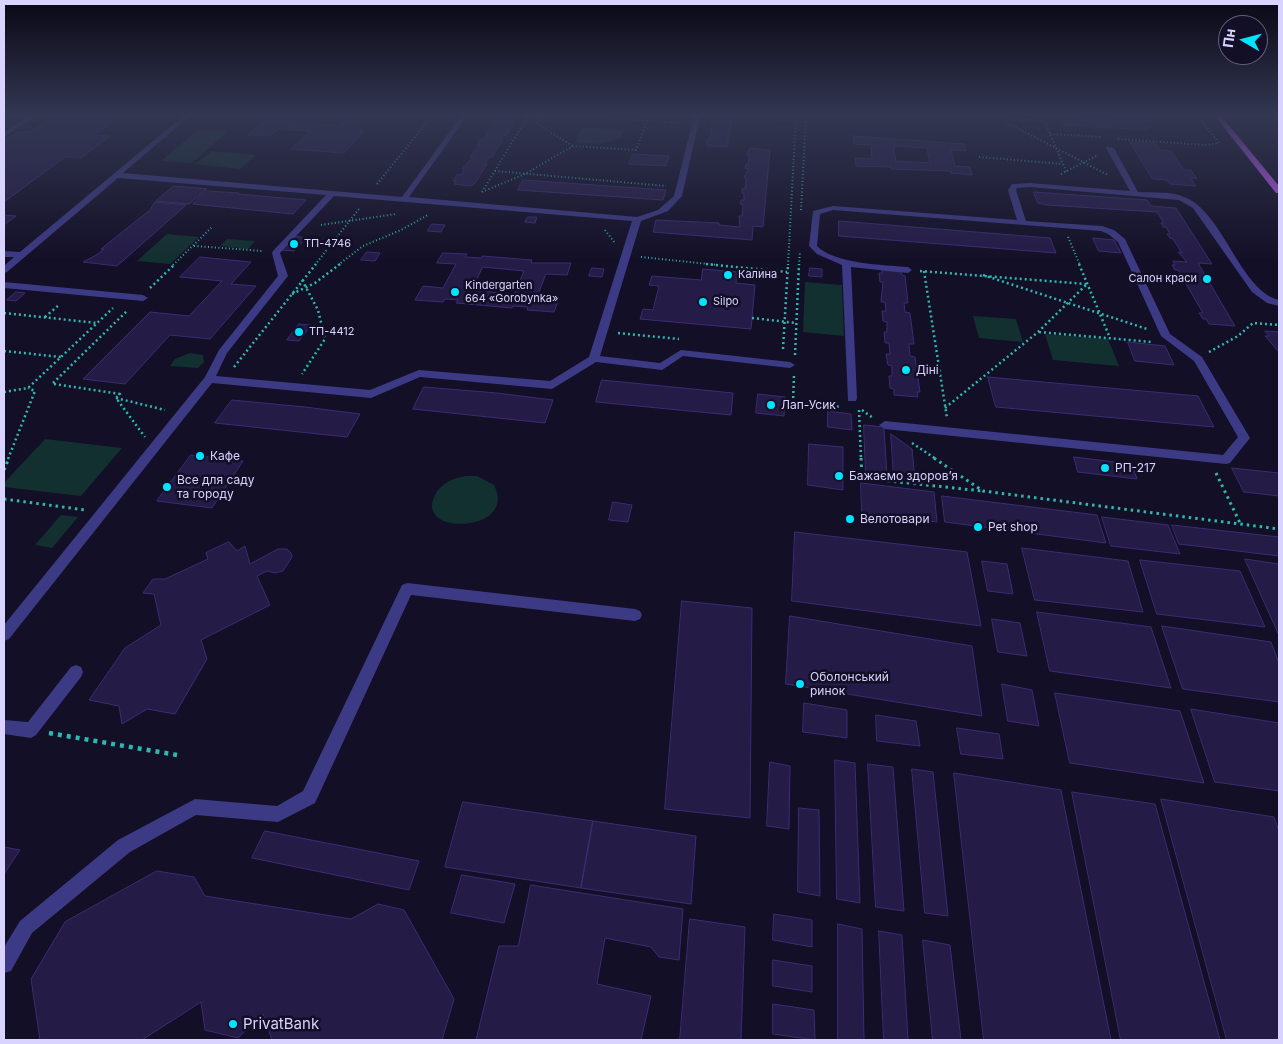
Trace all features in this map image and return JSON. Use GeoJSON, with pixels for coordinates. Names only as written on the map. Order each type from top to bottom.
{"type":"FeatureCollection","features":[{"type":"Feature","properties":{"kind":"main road"},"geometry":{"type":"LineString","coordinates":[[1258,165],[1279,191]]}},
{"type":"Feature","properties":{"kind":"street"},"geometry":{"type":"LineString","coordinates":[[4,270],[128,165]]}},
{"type":"Feature","properties":{"kind":"street"},"geometry":{"type":"LineString","coordinates":[[405,198],[429,165]]}},
{"type":"Feature","properties":{"kind":"street"},"geometry":{"type":"LineString","coordinates":[[115,175],[637,219],[654,215],[671,207],[678,196],[685,165]]}},
{"type":"Feature","properties":{"kind":"street"},"geometry":{"type":"LineString","coordinates":[[1119,165],[1133,191]]}},
{"type":"Feature","properties":{"kind":"street"},"geometry":{"type":"LineString","coordinates":[[1022,222],[1012,190],[1015,186],[1133,191],[1181,198],[1191,202],[1208,221],[1255,290],[1270,301],[1279,303]]}},
{"type":"Feature","properties":{"kind":"street"},"geometry":{"type":"LineString","coordinates":[[4,635],[208,379],[223,352],[283,276],[276,252],[333,192]]}},
{"type":"Feature","properties":{"kind":"street"},"geometry":{"type":"LineString","coordinates":[[885,425],[1226,460],[1244,438],[1198,359],[1166,336],[1122,241],[1111,232],[1062,225],[832,208],[820,210],[814,216],[813,246],[820,253],[838,258],[846,264],[908,270]]}},
{"type":"Feature","properties":{"kind":"street"},"geometry":{"type":"LineString","coordinates":[[594,359],[637,219]]}},
{"type":"Feature","properties":{"kind":"street"},"geometry":{"type":"LineString","coordinates":[[4,254],[22,255]]}},
{"type":"Feature","properties":{"kind":"street"},"geometry":{"type":"LineString","coordinates":[[846,264],[852,398]]}},
{"type":"Feature","properties":{"kind":"street"},"geometry":{"type":"LineString","coordinates":[[4,285],[143,298]]}},
{"type":"Feature","properties":{"kind":"street"},"geometry":{"type":"LineString","coordinates":[[208,379],[371,394],[419,373],[552,385],[594,359],[662,367],[681,353],[793,366]]}},
{"type":"Feature","properties":{"kind":"street"},"geometry":{"type":"LineString","coordinates":[[4,964],[26,927],[124,846],[195,807],[278,814],[309,797],[407,589],[635,615]]}},
{"type":"Feature","properties":{"kind":"street"},"geometry":{"type":"LineString","coordinates":[[4,727],[31,730],[76,672]]}},
{"type":"Feature","properties":{"kind":"path"},"geometry":{"type":"LineString","coordinates":[[208,379],[233,368],[393,165]]}},
{"type":"Feature","properties":{"kind":"path"},"geometry":{"type":"LineString","coordinates":[[499,165],[482,193],[541,165]]}},
{"type":"Feature","properties":{"kind":"path"},"geometry":{"type":"LineString","coordinates":[[783,349],[794,165]]}},
{"type":"Feature","properties":{"kind":"path"},"geometry":{"type":"LineString","coordinates":[[801,214],[804,165]]}},
{"type":"Feature","properties":{"kind":"path"},"geometry":{"type":"LineString","coordinates":[[1063,165],[1075,189]]}},
{"type":"Feature","properties":{"kind":"path"},"geometry":{"type":"LineString","coordinates":[[1038,186],[1079,165]]}},
{"type":"Feature","properties":{"kind":"path"},"geometry":{"type":"LineString","coordinates":[[1088,165],[1133,191]]}},
{"type":"Feature","properties":{"kind":"path"},"geometry":{"type":"LineString","coordinates":[[495,171],[680,187]]}},
{"type":"Feature","properties":{"kind":"path"},"geometry":{"type":"LineString","coordinates":[[298,228],[396,214]]}},
{"type":"Feature","properties":{"kind":"path"},"geometry":{"type":"LineString","coordinates":[[269,294],[290,295],[315,283],[363,246],[401,230],[430,214]]}},
{"type":"Feature","properties":{"kind":"path"},"geometry":{"type":"LineString","coordinates":[[1062,225],[1110,338]]}},
{"type":"Feature","properties":{"kind":"path"},"geometry":{"type":"LineString","coordinates":[[601,226],[626,255],[788,272]]}},
{"type":"Feature","properties":{"kind":"path"},"geometry":{"type":"LineString","coordinates":[[800,244],[793,366],[793,402],[859,409],[983,491]]}},
{"type":"Feature","properties":{"kind":"path"},"geometry":{"type":"LineString","coordinates":[[193,246],[276,252]]}},
{"type":"Feature","properties":{"kind":"path"},"geometry":{"type":"LineString","coordinates":[[908,270],[1087,284]]}},
{"type":"Feature","properties":{"kind":"path"},"geometry":{"type":"LineString","coordinates":[[924,271],[948,431]]}},
{"type":"Feature","properties":{"kind":"path"},"geometry":{"type":"LineString","coordinates":[[283,276],[302,280]]}},
{"type":"Feature","properties":{"kind":"path"},"geometry":{"type":"LineString","coordinates":[[983,276],[1166,336]]}},
{"type":"Feature","properties":{"kind":"path"},"geometry":{"type":"LineString","coordinates":[[293,387],[324,339],[318,310],[304,288],[302,280]]}},
{"type":"Feature","properties":{"kind":"path"},"geometry":{"type":"LineString","coordinates":[[945,408],[1038,332],[1087,284]]}},
{"type":"Feature","properties":{"kind":"path"},"geometry":{"type":"LineString","coordinates":[[28,388],[125,297]]}},
{"type":"Feature","properties":{"kind":"path"},"geometry":{"type":"LineString","coordinates":[[4,313],[98,323]]}},
{"type":"Feature","properties":{"kind":"path"},"geometry":{"type":"LineString","coordinates":[[752,318],[796,323]]}},
{"type":"Feature","properties":{"kind":"path"},"geometry":{"type":"LineString","coordinates":[[1198,359],[1233,338],[1243,335],[1253,324],[1279,325]]}},
{"type":"Feature","properties":{"kind":"path"},"geometry":{"type":"LineString","coordinates":[[1038,332],[1178,344]]}},
{"type":"Feature","properties":{"kind":"path"},"geometry":{"type":"LineString","coordinates":[[4,350],[61,357]]}},
{"type":"Feature","properties":{"kind":"path"},"geometry":{"type":"LineString","coordinates":[[53,384],[120,394],[116,398],[150,444]]}},
{"type":"Feature","properties":{"kind":"path"},"geometry":{"type":"LineString","coordinates":[[4,392],[28,388],[36,391],[4,470]]}},
{"type":"Feature","properties":{"kind":"path"},"geometry":{"type":"LineString","coordinates":[[859,409],[862,478],[1279,528]]}},
{"type":"Feature","properties":{"kind":"path"},"geometry":{"type":"LineString","coordinates":[[1209,458],[1241,524]]}},
{"type":"Feature","properties":{"kind":"path"},"geometry":{"type":"LineString","coordinates":[[4,499],[93,511]]}},
{"type":"Feature","properties":{"kind":"path"},"geometry":{"type":"LineString","coordinates":[[31,730],[177,755]]}},
{"type":"Feature","properties":{"kind":"green space"},"geometry":{"type":"Polygon","coordinates":[[[201,165],[245,165],[240,169],[201,165]]]}},
{"type":"Feature","properties":{"kind":"green space"},"geometry":{"type":"Polygon","coordinates":[[[167,234],[199,237],[170,264],[137,261],[167,234]]]}},
{"type":"Feature","properties":{"kind":"green space"},"geometry":{"type":"Polygon","coordinates":[[[227,239],[255,241],[248,249],[220,246],[227,239]]]}},
{"type":"Feature","properties":{"kind":"green space"},"geometry":{"type":"Polygon","coordinates":[[[805,282],[842,285],[844,336],[803,332],[805,282]]]}},
{"type":"Feature","properties":{"kind":"green space"},"geometry":{"type":"Polygon","coordinates":[[[973,316],[1016,319],[1023,342],[979,338],[973,316]]]}},
{"type":"Feature","properties":{"kind":"green space"},"geometry":{"type":"Polygon","coordinates":[[[1045,334],[1108,339],[1119,366],[1053,360],[1045,334]]]}},
{"type":"Feature","properties":{"kind":"green space"},"geometry":{"type":"Polygon","coordinates":[[[190,353],[203,355],[204,362],[198,368],[170,366],[175,359],[190,353]]]}},
{"type":"Feature","properties":{"kind":"green space"},"geometry":{"type":"Polygon","coordinates":[[[45,439],[122,448],[81,496],[4,487],[4,483],[45,439]]]}},
{"type":"Feature","properties":{"kind":"green space"},"geometry":{"type":"Polygon","coordinates":[[[466,476],[477,476],[494,485],[498,501],[492,513],[481,520],[466,524],[451,523],[438,518],[432,509],[435,495],[448,482],[466,476]]]}},
{"type":"Feature","properties":{"kind":"green space"},"geometry":{"type":"Polygon","coordinates":[[[61,515],[78,517],[52,548],[35,545],[61,515]]]}},
{"type":"Feature","properties":{"kind":"building"},"geometry":{"type":"Polygon","coordinates":[[[4,165],[55,165],[4,202],[4,165]]]}},
{"type":"Feature","properties":{"kind":"building"},"geometry":{"type":"Polygon","coordinates":[[[466,165],[487,165],[471,186],[454,184],[456,181],[453,181],[458,174],[461,175],[464,169],[462,169],[466,165]]]}},
{"type":"Feature","properties":{"kind":"building"},"geometry":{"type":"Polygon","coordinates":[[[746,165],[769,165],[763,227],[753,226],[752,240],[653,232],[656,220],[719,223],[719,225],[740,227],[739,216],[742,216],[743,205],[740,204],[741,200],[744,200],[742,189],[745,189],[746,178],[744,178],[748,169],[745,168],[746,165]]]}},
{"type":"Feature","properties":{"kind":"building"},"geometry":{"type":"Polygon","coordinates":[[[955,165],[970,167],[972,175],[951,173],[951,171],[856,166],[955,165]]]}},
{"type":"Feature","properties":{"kind":"building"},"geometry":{"type":"Polygon","coordinates":[[[1144,165],[1180,165],[1184,170],[1191,170],[1197,178],[1190,178],[1196,186],[1170,184],[1167,180],[1153,179],[1144,165]]]}},
{"type":"Feature","properties":{"kind":"building"},"geometry":{"type":"Polygon","coordinates":[[[523,180],[666,190],[663,200],[518,190],[523,180]]]}},
{"type":"Feature","properties":{"kind":"building"},"geometry":{"type":"Polygon","coordinates":[[[174,186],[207,189],[189,204],[156,201],[174,186]]]}},
{"type":"Feature","properties":{"kind":"building"},"geometry":{"type":"Polygon","coordinates":[[[207,191],[306,200],[293,214],[193,204],[207,191]]]}},
{"type":"Feature","properties":{"kind":"building"},"geometry":{"type":"Polygon","coordinates":[[[1034,192],[1147,200],[1151,206],[1176,208],[1212,264],[1198,263],[1235,326],[1209,324],[1206,319],[1203,319],[1199,313],[1203,313],[1178,270],[1175,270],[1172,265],[1175,265],[1173,261],[1187,262],[1178,252],[1182,253],[1173,239],[1167,234],[1170,234],[1166,227],[1163,227],[1161,223],[1164,223],[1157,212],[1047,205],[1038,203],[1034,192]]]}},
{"type":"Feature","properties":{"kind":"building"},"geometry":{"type":"Polygon","coordinates":[[[155,202],[186,205],[117,266],[83,262],[104,249],[101,249],[150,210],[155,202]]]}},
{"type":"Feature","properties":{"kind":"building"},"geometry":{"type":"Polygon","coordinates":[[[4,215],[16,216],[4,225],[4,215]]]}},
{"type":"Feature","properties":{"kind":"building"},"geometry":{"type":"Polygon","coordinates":[[[528,217],[537,217],[535,223],[525,222],[528,217]]]}},
{"type":"Feature","properties":{"kind":"building"},"geometry":{"type":"Polygon","coordinates":[[[839,221],[1050,238],[1056,253],[839,236],[839,221]]]}},
{"type":"Feature","properties":{"kind":"building"},"geometry":{"type":"Polygon","coordinates":[[[432,224],[445,225],[441,232],[428,231],[432,224]]]}},
{"type":"Feature","properties":{"kind":"building","name":"ТП-4746"},"geometry":{"type":"Polygon","coordinates":[[[295,236],[306,238],[294,251],[282,250],[295,236]]]}},
{"type":"Feature","properties":{"kind":"building"},"geometry":{"type":"Polygon","coordinates":[[[1093,238],[1114,240],[1121,253],[1099,251],[1093,238]]]}},
{"type":"Feature","properties":{"kind":"building"},"geometry":{"type":"Polygon","coordinates":[[[367,252],[380,253],[375,261],[361,260],[367,252]]]}},
{"type":"Feature","properties":{"kind":"building"},"geometry":{"type":"Polygon","coordinates":[[[443,253],[467,254],[465,257],[481,258],[482,256],[532,260],[531,263],[571,263],[567,275],[546,274],[537,297],[559,299],[554,312],[527,310],[528,307],[513,306],[512,308],[456,303],[458,300],[445,299],[443,302],[415,300],[423,286],[443,288],[456,264],[437,263],[443,253]],[[483,267],[472,290],[514,294],[524,271],[483,267]]]}},
{"type":"Feature","properties":{"kind":"building"},"geometry":{"type":"Polygon","coordinates":[[[200,257],[251,262],[231,284],[256,286],[210,339],[170,335],[125,384],[83,379],[150,312],[189,316],[222,281],[180,277],[200,257]]]}},
{"type":"Feature","properties":{"kind":"building"},"geometry":{"type":"Polygon","coordinates":[[[592,268],[604,269],[602,277],[589,276],[592,268]]]}},
{"type":"Feature","properties":{"kind":"building"},"geometry":{"type":"Polygon","coordinates":[[[810,268],[822,269],[822,277],[809,276],[810,268]]]}},
{"type":"Feature","properties":{"kind":"building"},"geometry":{"type":"Polygon","coordinates":[[[703,269],[737,272],[736,283],[755,285],[751,329],[640,319],[643,309],[653,310],[659,286],[649,285],[652,276],[701,280],[703,269]]]}},
{"type":"Feature","properties":{"kind":"building"},"geometry":{"type":"Polygon","coordinates":[[[882,270],[901,272],[905,276],[908,303],[904,303],[905,312],[910,313],[914,344],[909,344],[910,356],[915,357],[920,392],[917,392],[918,397],[894,395],[894,389],[890,388],[889,376],[892,376],[892,366],[888,365],[886,354],[890,354],[889,343],[885,343],[884,332],[887,332],[887,322],[883,321],[882,311],[886,311],[885,302],[881,302],[883,282],[880,282],[879,273],[882,273],[882,270]]]}},
{"type":"Feature","properties":{"kind":"building"},"geometry":{"type":"Polygon","coordinates":[[[16,292],[25,293],[16,301],[7,300],[16,292]]]}},
{"type":"Feature","properties":{"kind":"building","name":"ТП-4412"},"geometry":{"type":"Polygon","coordinates":[[[299,324],[311,325],[299,341],[287,340],[299,324]]]}},
{"type":"Feature","properties":{"kind":"building"},"geometry":{"type":"Polygon","coordinates":[[[1265,331],[1279,332],[1279,352],[1265,336],[1269,336],[1265,331]]]}},
{"type":"Feature","properties":{"kind":"building"},"geometry":{"type":"Polygon","coordinates":[[[1128,342],[1165,346],[1174,365],[1135,361],[1128,342]]]}},
{"type":"Feature","properties":{"kind":"building"},"geometry":{"type":"Polygon","coordinates":[[[988,377],[1198,396],[1214,427],[996,407],[988,377]]]}},
{"type":"Feature","properties":{"kind":"building"},"geometry":{"type":"Polygon","coordinates":[[[602,380],[733,393],[731,415],[596,402],[602,380]]]}},
{"type":"Feature","properties":{"kind":"building"},"geometry":{"type":"Polygon","coordinates":[[[424,387],[553,400],[545,423],[413,409],[424,387]]]}},
{"type":"Feature","properties":{"kind":"building","name":"Лап-Усик"},"geometry":{"type":"Polygon","coordinates":[[[758,394],[785,397],[784,416],[756,413],[758,394]]]}},
{"type":"Feature","properties":{"kind":"building"},"geometry":{"type":"Polygon","coordinates":[[[232,400],[360,414],[347,437],[215,423],[232,400]]]}},
{"type":"Feature","properties":{"kind":"building"},"geometry":{"type":"Polygon","coordinates":[[[828,411],[851,414],[852,430],[828,427],[828,411]]]}},
{"type":"Feature","properties":{"kind":"building"},"geometry":{"type":"Polygon","coordinates":[[[864,425],[884,427],[887,477],[866,475],[864,425]]]}},
{"type":"Feature","properties":{"kind":"building"},"geometry":{"type":"Polygon","coordinates":[[[891,434],[912,449],[915,480],[894,478],[891,434]]]}},
{"type":"Feature","properties":{"kind":"building"},"geometry":{"type":"Polygon","coordinates":[[[809,444],[843,447],[843,490],[808,485],[809,444]]]}},
{"type":"Feature","properties":{"kind":"building"},"geometry":{"type":"Polygon","coordinates":[[[191,455],[243,461],[212,508],[157,501],[191,455]]]}},
{"type":"Feature","properties":{"kind":"building","name":"РП-217"},"geometry":{"type":"Polygon","coordinates":[[[1074,457],[1132,464],[1137,479],[1078,472],[1074,457]]]}},
{"type":"Feature","properties":{"kind":"building"},"geometry":{"type":"Polygon","coordinates":[[[1232,468],[1279,473],[1279,496],[1244,492],[1232,468]]]}},
{"type":"Feature","properties":{"kind":"building"},"geometry":{"type":"Polygon","coordinates":[[[861,483],[934,492],[937,522],[862,513],[861,483]]]}},
{"type":"Feature","properties":{"kind":"building"},"geometry":{"type":"Polygon","coordinates":[[[942,496],[1097,515],[1106,543],[945,522],[942,496]]]}},
{"type":"Feature","properties":{"kind":"building"},"geometry":{"type":"Polygon","coordinates":[[[613,502],[632,505],[628,522],[609,520],[613,502]]]}},
{"type":"Feature","properties":{"kind":"building"},"geometry":{"type":"Polygon","coordinates":[[[1102,517],[1168,525],[1180,554],[1111,546],[1102,517]]]}},
{"type":"Feature","properties":{"kind":"building"},"geometry":{"type":"Polygon","coordinates":[[[1172,525],[1279,537],[1279,556],[1179,544],[1172,525]]]}},
{"type":"Feature","properties":{"kind":"building"},"geometry":{"type":"Polygon","coordinates":[[[795,532],[967,552],[981,626],[792,601],[795,532]]]}},
{"type":"Feature","properties":{"kind":"building"},"geometry":{"type":"Polygon","coordinates":[[[229,542],[237,551],[245,546],[250,564],[278,549],[287,549],[291,553],[292,557],[283,571],[275,573],[267,571],[257,576],[270,605],[201,640],[207,659],[175,714],[147,709],[122,724],[119,706],[89,700],[125,648],[161,625],[154,594],[143,593],[153,579],[165,579],[208,559],[206,553],[229,542]]]}},
{"type":"Feature","properties":{"kind":"building"},"geometry":{"type":"Polygon","coordinates":[[[1022,548],[1128,561],[1143,612],[1035,600],[1022,548]]]}},
{"type":"Feature","properties":{"kind":"building"},"geometry":{"type":"Polygon","coordinates":[[[1245,559],[1279,564],[1279,635],[1245,559]]]}},
{"type":"Feature","properties":{"kind":"building"},"geometry":{"type":"Polygon","coordinates":[[[1140,560],[1240,571],[1265,627],[1157,614],[1140,560]]]}},
{"type":"Feature","properties":{"kind":"building"},"geometry":{"type":"Polygon","coordinates":[[[982,561],[1007,564],[1013,594],[988,591],[982,561]]]}},
{"type":"Feature","properties":{"kind":"building"},"geometry":{"type":"Polygon","coordinates":[[[682,601],[752,608],[750,818],[665,809],[682,601]]]}},
{"type":"Feature","properties":{"kind":"building"},"geometry":{"type":"Polygon","coordinates":[[[1037,612],[1151,627],[1171,688],[1050,671],[1037,612]]]}},
{"type":"Feature","properties":{"kind":"building"},"geometry":{"type":"Polygon","coordinates":[[[790,616],[972,646],[982,716],[786,684],[790,616]]]}},
{"type":"Feature","properties":{"kind":"building"},"geometry":{"type":"Polygon","coordinates":[[[992,619],[1020,623],[1027,656],[998,652],[992,619]]]}},
{"type":"Feature","properties":{"kind":"building"},"geometry":{"type":"Polygon","coordinates":[[[1162,626],[1271,642],[1279,663],[1279,702],[1183,689],[1162,626]]]}},
{"type":"Feature","properties":{"kind":"building"},"geometry":{"type":"Polygon","coordinates":[[[1002,684],[1032,690],[1039,726],[1008,721],[1002,684]]]}},
{"type":"Feature","properties":{"kind":"building"},"geometry":{"type":"Polygon","coordinates":[[[1055,693],[1180,711],[1204,783],[1070,763],[1055,693]]]}},
{"type":"Feature","properties":{"kind":"building"},"geometry":{"type":"Polygon","coordinates":[[[804,703],[847,710],[847,738],[803,732],[804,703]]]}},
{"type":"Feature","properties":{"kind":"building"},"geometry":{"type":"Polygon","coordinates":[[[1191,709],[1279,723],[1279,791],[1215,782],[1191,709]]]}},
{"type":"Feature","properties":{"kind":"building"},"geometry":{"type":"Polygon","coordinates":[[[876,715],[916,721],[920,746],[877,741],[876,715]]]}},
{"type":"Feature","properties":{"kind":"building"},"geometry":{"type":"Polygon","coordinates":[[[957,728],[999,734],[1003,759],[961,754],[957,728]]]}},
{"type":"Feature","properties":{"kind":"building"},"geometry":{"type":"Polygon","coordinates":[[[835,760],[855,763],[860,903],[837,899],[835,760]]]}},
{"type":"Feature","properties":{"kind":"building"},"geometry":{"type":"Polygon","coordinates":[[[770,762],[790,766],[789,829],[767,826],[770,762]]]}},
{"type":"Feature","properties":{"kind":"building"},"geometry":{"type":"Polygon","coordinates":[[[868,764],[893,767],[904,911],[876,907],[868,764]]]}},
{"type":"Feature","properties":{"kind":"building"},"geometry":{"type":"Polygon","coordinates":[[[912,769],[933,772],[948,916],[925,913],[912,769]]]}},
{"type":"Feature","properties":{"kind":"building"},"geometry":{"type":"Polygon","coordinates":[[[954,773],[1061,790],[1111,1040],[984,1040],[954,773]]]}},
{"type":"Feature","properties":{"kind":"building"},"geometry":{"type":"Polygon","coordinates":[[[1072,792],[1155,804],[1220,1040],[1121,1040],[1072,792]]]}},
{"type":"Feature","properties":{"kind":"building"},"geometry":{"type":"Polygon","coordinates":[[[1161,799],[1274,817],[1279,831],[1279,1040],[1227,1040],[1161,799]]]}},
{"type":"Feature","properties":{"kind":"building"},"geometry":{"type":"Polygon","coordinates":[[[463,802],[593,821],[581,888],[445,867],[463,802]]]}},
{"type":"Feature","properties":{"kind":"building"},"geometry":{"type":"Polygon","coordinates":[[[799,808],[819,810],[820,896],[798,892],[799,808]]]}},
{"type":"Feature","properties":{"kind":"building"},"geometry":{"type":"Polygon","coordinates":[[[593,821],[696,836],[691,904],[581,888],[593,821]]]}},
{"type":"Feature","properties":{"kind":"building"},"geometry":{"type":"Polygon","coordinates":[[[265,831],[419,861],[409,890],[252,858],[265,831]]]}},
{"type":"Feature","properties":{"kind":"building"},"geometry":{"type":"Polygon","coordinates":[[[4,847],[20,850],[4,874],[4,847]]]}},
{"type":"Feature","properties":{"kind":"building"},"geometry":{"type":"Polygon","coordinates":[[[157,871],[194,877],[205,896],[351,919],[378,904],[404,910],[454,999],[442,1040],[272,1040],[263,1014],[238,1038],[205,1030],[201,1002],[142,1040],[40,1040],[31,979],[65,922],[157,871]]]}},
{"type":"Feature","properties":{"kind":"building"},"geometry":{"type":"Polygon","coordinates":[[[462,875],[515,884],[504,923],[451,913],[462,875]]]}},
{"type":"Feature","properties":{"kind":"building"},"geometry":{"type":"Polygon","coordinates":[[[531,885],[683,909],[679,960],[659,957],[651,947],[605,938],[597,984],[651,996],[641,1040],[476,1040],[499,946],[518,946],[531,885]]]}},
{"type":"Feature","properties":{"kind":"building"},"geometry":{"type":"Polygon","coordinates":[[[774,914],[812,920],[812,947],[773,940],[774,914]]]}},
{"type":"Feature","properties":{"kind":"building"},"geometry":{"type":"Polygon","coordinates":[[[690,919],[745,927],[741,1040],[680,1040],[690,919]]]}},
{"type":"Feature","properties":{"kind":"building"},"geometry":{"type":"Polygon","coordinates":[[[838,924],[862,929],[864,1040],[838,1040],[838,924]]]}},
{"type":"Feature","properties":{"kind":"building"},"geometry":{"type":"Polygon","coordinates":[[[879,931],[902,935],[908,1040],[884,1040],[879,931]]]}},
{"type":"Feature","properties":{"kind":"building"},"geometry":{"type":"Polygon","coordinates":[[[923,940],[950,945],[961,1040],[933,1040],[923,940]]]}},
{"type":"Feature","properties":{"kind":"building"},"geometry":{"type":"Polygon","coordinates":[[[773,960],[812,966],[812,992],[773,986],[773,960]]]}},
{"type":"Feature","properties":{"kind":"building"},"geometry":{"type":"Polygon","coordinates":[[[773,1004],[814,1010],[815,1040],[773,1034],[773,1004]]]}},
{"type":"Feature","properties":{"kind":"place","name":"ТП-4746"},"geometry":{"type":"Point","coordinates":[294,244]}},
{"type":"Feature","properties":{"kind":"place","name":"Калина"},"geometry":{"type":"Point","coordinates":[728,275]}},
{"type":"Feature","properties":{"kind":"place","name":"Салон краси"},"geometry":{"type":"Point","coordinates":[1207,279]}},
{"type":"Feature","properties":{"kind":"place","name":"Kindergarten 664 «Gorobynka»"},"geometry":{"type":"Point","coordinates":[455,292]}},
{"type":"Feature","properties":{"kind":"place","name":"Silpo"},"geometry":{"type":"Point","coordinates":[703,302]}},
{"type":"Feature","properties":{"kind":"place","name":"ТП-4412"},"geometry":{"type":"Point","coordinates":[299,332]}},
{"type":"Feature","properties":{"kind":"place","name":"Діні"},"geometry":{"type":"Point","coordinates":[906,370]}},
{"type":"Feature","properties":{"kind":"place","name":"Лап-Усик"},"geometry":{"type":"Point","coordinates":[771,405]}},
{"type":"Feature","properties":{"kind":"place","name":"Кафе"},"geometry":{"type":"Point","coordinates":[200,456]}},
{"type":"Feature","properties":{"kind":"place","name":"РП-217"},"geometry":{"type":"Point","coordinates":[1105,468]}},
{"type":"Feature","properties":{"kind":"place","name":"Бажаємо здоровʼя"},"geometry":{"type":"Point","coordinates":[839,476]}},
{"type":"Feature","properties":{"kind":"place","name":"Все для саду та городу"},"geometry":{"type":"Point","coordinates":[167,487]}},
{"type":"Feature","properties":{"kind":"place","name":"Велотовари"},"geometry":{"type":"Point","coordinates":[850,519]}},
{"type":"Feature","properties":{"kind":"place","name":"Pet shop"},"geometry":{"type":"Point","coordinates":[978,527]}},
{"type":"Feature","properties":{"kind":"place","name":"Оболонський ринок"},"geometry":{"type":"Point","coordinates":[800,684]}},
{"type":"Feature","properties":{"kind":"place","name":"PrivatBank"},"geometry":{"type":"Point","coordinates":[233,1024]}}]}
